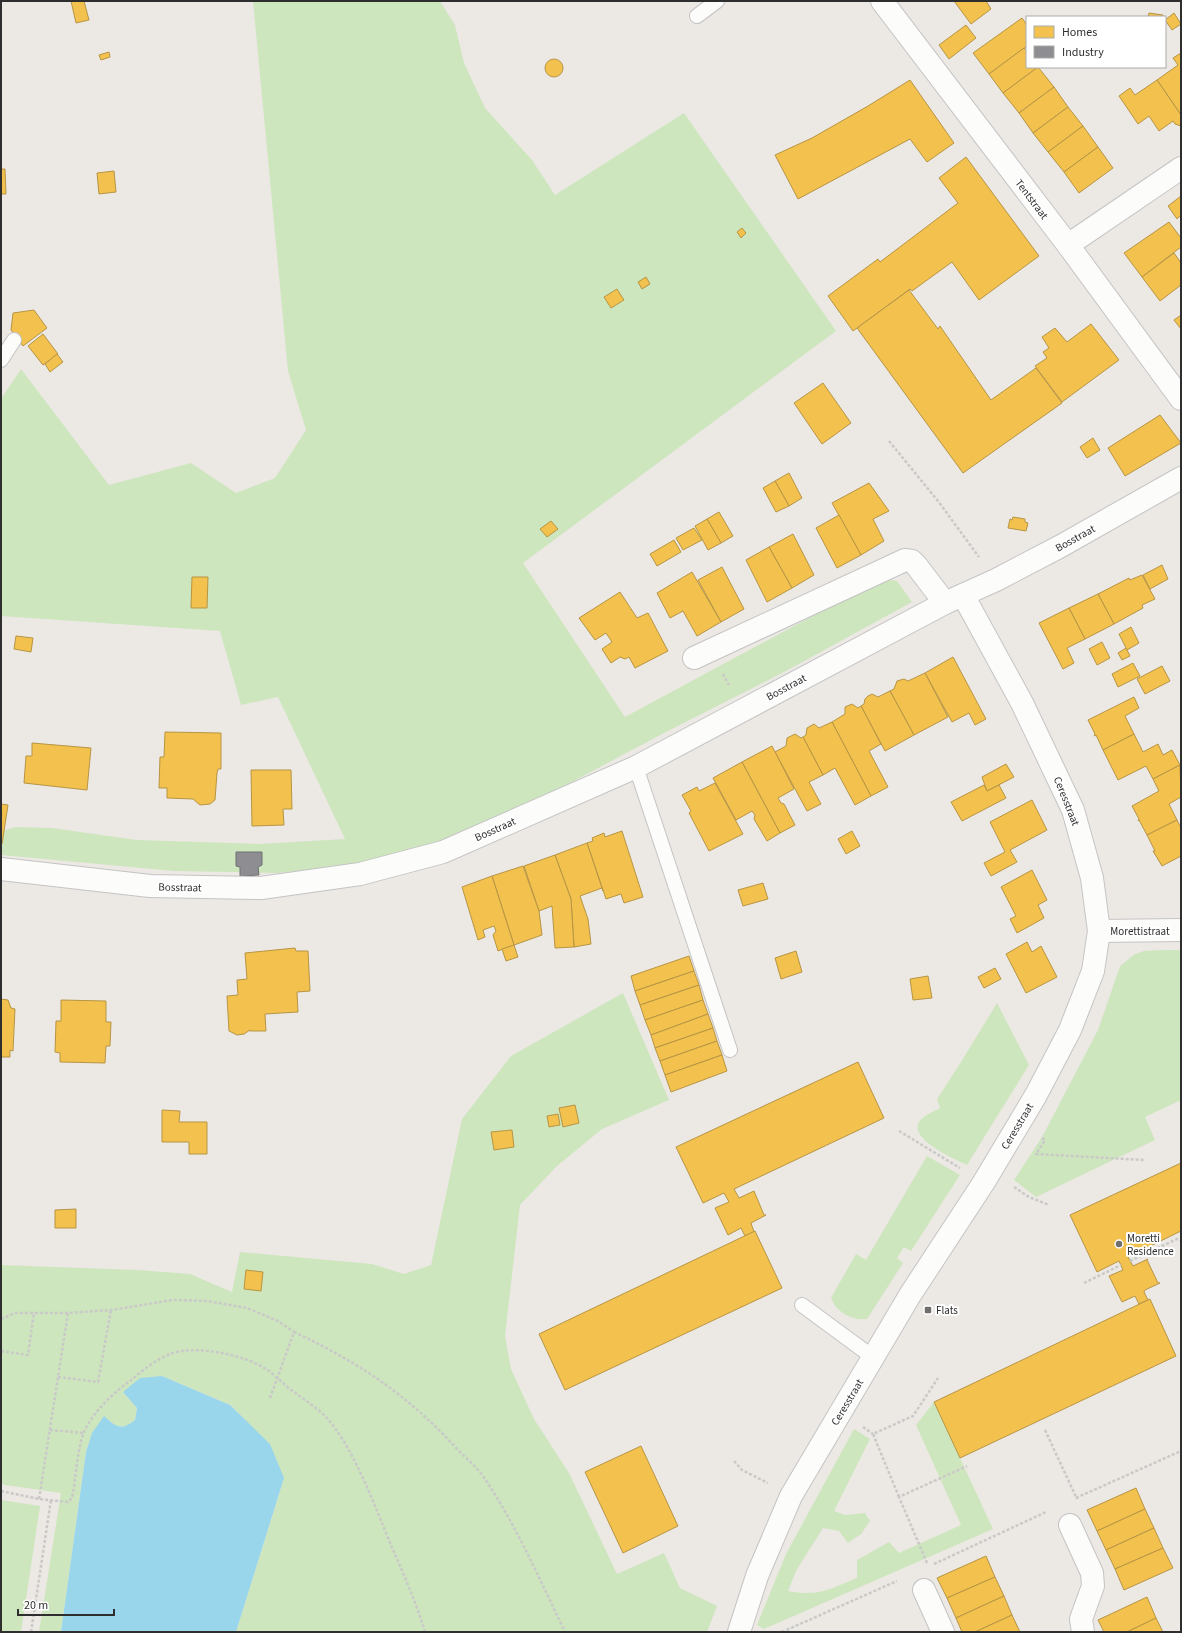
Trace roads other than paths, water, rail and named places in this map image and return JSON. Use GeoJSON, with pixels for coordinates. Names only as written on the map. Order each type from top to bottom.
{"type":"FeatureCollection","features":[{"type":"Feature","properties":{"kind":"street","name":"Tentstraat"},"geometry":{"type":"LineString","coordinates":[[882,1],[1068,246],[1181,399]]}},
{"type":"Feature","properties":{"kind":"street"},"geometry":{"type":"LineString","coordinates":[[1068,246],[1181,168]]}},
{"type":"Feature","properties":{"kind":"street","name":"Bosstraat"},"geometry":{"type":"LineString","coordinates":[[1,869],[150,886],[262,888],[360,874],[443,852],[636,767],[954,599],[996,580],[1061,546],[1181,478]]}},
{"type":"Feature","properties":{"kind":"street"},"geometry":{"type":"LineString","coordinates":[[702,654],[905,560],[912,561],[954,599]]}},
{"type":"Feature","properties":{"kind":"street","name":"Ceresstraat"},"geometry":{"type":"LineString","coordinates":[[739,1632],[757,1576],[791,1496],[910,1295],[984,1182],[1036,1094],[1070,1030],[1093,970],[1099,931],[1092,878],[1073,810],[1022,703],[954,599]]}},
{"type":"Feature","properties":{"kind":"street","name":"Morettistraat"},"geometry":{"type":"LineString","coordinates":[[1099,931],[1181,930]]}},
{"type":"Feature","properties":{"kind":"street"},"geometry":{"type":"LineString","coordinates":[[1070,1525],[1092,1573],[1093,1586],[1081,1619],[1083,1632]]}},
{"type":"Feature","properties":{"kind":"street"},"geometry":{"type":"LineString","coordinates":[[924,1590],[943,1632]]}},
{"type":"Feature","properties":{"kind":"lane"},"geometry":{"type":"LineString","coordinates":[[697,16],[717,1]]}},
{"type":"Feature","properties":{"kind":"lane"},"geometry":{"type":"LineString","coordinates":[[1,360],[14,340]]}},
{"type":"Feature","properties":{"kind":"lane"},"geometry":{"type":"LineString","coordinates":[[636,767],[730,1050]]}},
{"type":"Feature","properties":{"kind":"lane"},"geometry":{"type":"LineString","coordinates":[[802,1305],[874,1358]]}},
{"type":"Feature","properties":{"kind":"water"},"geometry":{"type":"Polygon","coordinates":[[[162,1376],[230,1405],[270,1444],[284,1478],[236,1632],[61,1632],[86,1452],[92,1433],[104,1416],[115,1425],[119,1426],[126,1426],[135,1420],[137,1408],[123,1392],[140,1378],[162,1376]]]}},
{"type":"Feature","properties":{"kind":"place","name":"Moretti Residence"},"geometry":{"type":"Point","coordinates":[1119,1244]}},
{"type":"Feature","properties":{"kind":"place","name":"Flats"},"geometry":{"type":"Point","coordinates":[928,1310]}}]}
